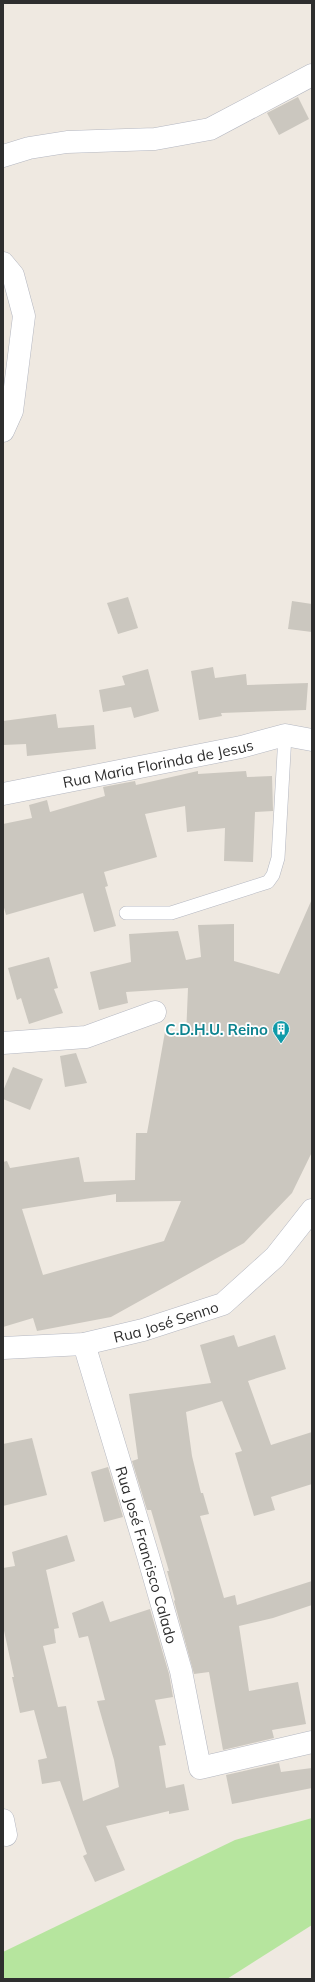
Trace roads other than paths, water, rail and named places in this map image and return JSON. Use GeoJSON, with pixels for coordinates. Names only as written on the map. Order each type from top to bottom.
{"type":"FeatureCollection","features":[{"type":"Feature","properties":{"kind":"street"},"geometry":{"type":"LineString","coordinates":[[3,156],[30,148],[67,142],[155,139],[210,129],[312,75]]}},
{"type":"Feature","properties":{"kind":"street"},"geometry":{"type":"LineString","coordinates":[[3,263],[13,274],[24,316],[12,411],[3,431]]}},
{"type":"Feature","properties":{"kind":"street","name":"Rua Maria Florinda de Jesus"},"geometry":{"type":"LineString","coordinates":[[3,794],[241,747],[285,735],[312,740]]}},
{"type":"Feature","properties":{"kind":"street"},"geometry":{"type":"LineString","coordinates":[[3,1043],[86,1037],[155,1012]]}},
{"type":"Feature","properties":{"kind":"street","name":"Rua José Senno"},"geometry":{"type":"LineString","coordinates":[[3,1348],[84,1344],[143,1330],[223,1304],[275,1257],[312,1210]]}},
{"type":"Feature","properties":{"kind":"street","name":"Rua José Francisco Calado"},"geometry":{"type":"LineString","coordinates":[[84,1344],[181,1670],[200,1768],[312,1742]]}},
{"type":"Feature","properties":{"kind":"lane"},"geometry":{"type":"LineString","coordinates":[[126,914],[171,913],[268,882],[273,875],[278,858],[285,735]]}},
{"type":"Feature","properties":{"kind":"place","name":"C.D.H.U. Reino"},"geometry":{"type":"Point","coordinates":[281,1044]}}]}
